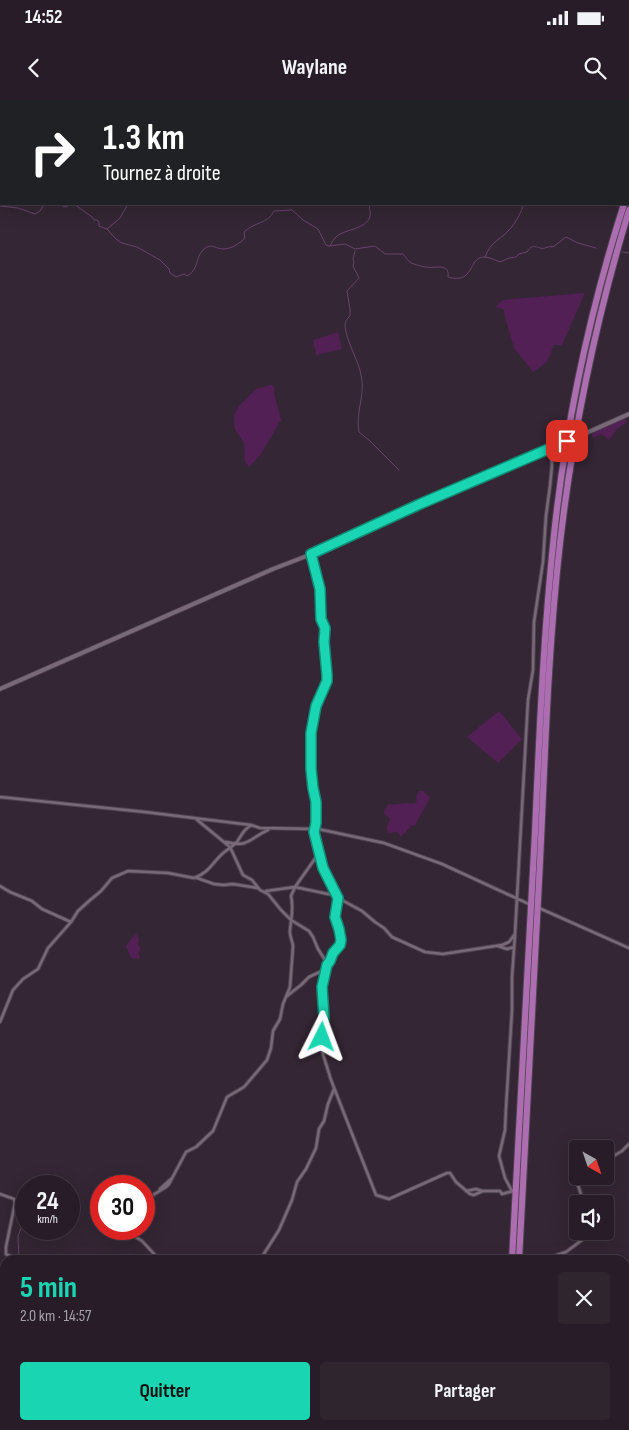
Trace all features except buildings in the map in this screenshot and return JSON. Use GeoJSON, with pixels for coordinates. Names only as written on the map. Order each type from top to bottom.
{"type":"FeatureCollection","features":[{"type":"Feature","properties":{"kind":"highway"},"geometry":{"type":"LineString","coordinates":[[519,1255],[554,603],[560,541],[575,437],[624,205]]}},
{"type":"Feature","properties":{"kind":"highway"},"geometry":{"type":"LineString","coordinates":[[512,1255],[544,650],[552,552],[567,441],[593,316],[614,249],[629,210]]}},
{"type":"Feature","properties":{"kind":"street"},"geometry":{"type":"LineString","coordinates":[[0,689],[629,414]]}},
{"type":"Feature","properties":{"kind":"street"},"geometry":{"type":"LineString","coordinates":[[333,953],[327,965],[322,990],[324,1017],[322,1047],[331,1080],[376,1195],[389,1199],[447,1173],[450,1173],[456,1182],[470,1194],[482,1191],[500,1191],[502,1194],[514,1194],[505,1178],[499,1156],[506,1116],[527,709],[533,670],[534,622],[543,562],[552,465],[551,453],[554,447]]}},
{"type":"Feature","properties":{"kind":"street"},"geometry":{"type":"LineString","coordinates":[[311,554],[320,589],[321,619],[325,628],[324,642],[327,675],[327,681],[316,706],[311,733],[311,769],[316,802],[314,832],[323,868],[337,896],[335,917],[341,940],[340,945],[333,953],[328,956],[322,955]]}},
{"type":"Feature","properties":{"kind":"street"},"geometry":{"type":"LineString","coordinates":[[0,797],[195,818],[251,825],[260,828],[315,829],[384,843],[442,864],[629,948]]}},
{"type":"Feature","properties":{"kind":"street"},"geometry":{"type":"LineString","coordinates":[[195,818],[230,847],[243,875],[252,880],[258,888]]}},
{"type":"Feature","properties":{"kind":"street"},"geometry":{"type":"LineString","coordinates":[[197,878],[206,872],[251,825]]}},
{"type":"Feature","properties":{"kind":"street"},"geometry":{"type":"LineString","coordinates":[[224,842],[243,844],[271,829]]}},
{"type":"Feature","properties":{"kind":"street"},"geometry":{"type":"LineString","coordinates":[[155,1193],[166,1187],[186,1152],[196,1147],[213,1131],[227,1097],[244,1087],[267,1060],[274,1029],[280,1019],[290,987],[294,947],[289,932],[293,904],[291,896],[319,853]]}},
{"type":"Feature","properties":{"kind":"street"},"geometry":{"type":"LineString","coordinates":[[0,1022],[13,990],[23,979],[38,969],[48,948],[78,911],[101,892],[112,878],[124,872],[168,874],[197,878],[214,884],[233,884],[258,888],[264,891],[291,920],[309,931],[327,965]]}},
{"type":"Feature","properties":{"kind":"street"},"geometry":{"type":"LineString","coordinates":[[0,886],[71,922]]}},
{"type":"Feature","properties":{"kind":"street"},"geometry":{"type":"LineString","coordinates":[[264,891],[295,888],[337,896],[362,911],[384,928],[392,937],[425,952],[442,954],[496,945],[510,942],[515,934]]}},
{"type":"Feature","properties":{"kind":"street"},"geometry":{"type":"LineString","coordinates":[[496,945],[507,949],[514,947]]}},
{"type":"Feature","properties":{"kind":"street"},"geometry":{"type":"LineString","coordinates":[[286,997],[301,986],[309,977],[326,969]]}},
{"type":"Feature","properties":{"kind":"street"},"geometry":{"type":"LineString","coordinates":[[263,1255],[279,1230],[292,1200],[297,1182],[306,1169],[316,1148],[319,1129],[324,1121],[334,1088]]}},
{"type":"Feature","properties":{"kind":"street"},"geometry":{"type":"LineString","coordinates":[[614,1156],[622,1152],[629,1144]]}},
{"type":"Feature","properties":{"kind":"street"},"geometry":{"type":"LineString","coordinates":[[0,1194],[14,1199],[15,1202],[6,1247],[6,1254],[8,1255]]}},
{"type":"Feature","properties":{"kind":"street"},"geometry":{"type":"LineString","coordinates":[[140,1240],[155,1255]]}},
{"type":"Feature","properties":{"kind":"street"},"geometry":{"type":"LineString","coordinates":[[560,1255],[582,1240]]}},
{"type":"Feature","properties":{"kind":"shaded area"},"geometry":{"type":"Polygon","coordinates":[[[585,293],[562,345],[554,345],[547,362],[533,372],[514,348],[503,309],[495,307],[503,300],[585,293]]]}},
{"type":"Feature","properties":{"kind":"shaded area"},"geometry":{"type":"Polygon","coordinates":[[[338,332],[342,349],[316,355],[313,340],[338,332]]]}},
{"type":"Feature","properties":{"kind":"shaded area"},"geometry":{"type":"Polygon","coordinates":[[[269,385],[274,387],[281,420],[261,454],[249,467],[245,462],[244,443],[235,429],[234,415],[239,406],[256,389],[269,385]]]}},
{"type":"Feature","properties":{"kind":"shaded area"},"geometry":{"type":"Polygon","coordinates":[[[625,418],[627,422],[617,429],[609,440],[602,434],[593,438],[592,435],[596,431],[625,418]]]}},
{"type":"Feature","properties":{"kind":"shaded area"},"geometry":{"type":"Polygon","coordinates":[[[499,711],[522,739],[498,763],[467,737],[499,711]]]}},
{"type":"Feature","properties":{"kind":"shaded area"},"geometry":{"type":"Polygon","coordinates":[[[419,791],[423,791],[430,798],[415,825],[411,826],[402,836],[397,832],[389,833],[387,828],[390,818],[383,813],[389,804],[415,803],[419,791]]]}},
{"type":"Feature","properties":{"kind":"shaded area"},"geometry":{"type":"Polygon","coordinates":[[[135,935],[139,939],[138,945],[141,948],[138,953],[139,959],[131,958],[126,946],[135,935]]]}},
{"type":"Feature","properties":{"kind":"waterway"},"geometry":{"type":"LineString","coordinates":[[0,206],[18,208],[35,214],[40,211],[43,205]]}},
{"type":"Feature","properties":{"kind":"waterway"},"geometry":{"type":"LineString","coordinates":[[61,205],[65,207],[70,205]]}},
{"type":"Feature","properties":{"kind":"waterway"},"geometry":{"type":"LineString","coordinates":[[75,205],[94,220],[97,220],[99,226],[107,229],[122,243],[137,247],[160,260],[169,269],[170,273],[176,277],[184,274],[187,276],[191,273],[196,266],[200,254],[207,247],[223,249],[235,246],[245,238],[244,232],[252,226],[265,221],[274,211],[292,210],[303,220],[318,229],[326,245],[345,244],[355,249],[375,246],[385,254],[403,254],[408,261],[416,265],[447,269],[448,277],[463,277],[479,258],[486,257],[500,262],[527,252],[534,246],[542,248],[553,247],[566,237],[578,243],[596,248]]}},
{"type":"Feature","properties":{"kind":"waterway"},"geometry":{"type":"LineString","coordinates":[[107,229],[120,218],[127,205]]}},
{"type":"Feature","properties":{"kind":"waterway"},"geometry":{"type":"LineString","coordinates":[[330,246],[337,236],[365,224],[370,214],[369,205]]}},
{"type":"Feature","properties":{"kind":"waterway"},"geometry":{"type":"LineString","coordinates":[[485,257],[493,244],[512,226],[524,205]]}},
{"type":"Feature","properties":{"kind":"waterway"},"geometry":{"type":"LineString","coordinates":[[355,251],[353,266],[359,278],[347,291],[350,316],[346,320],[345,326],[362,379],[362,394],[358,416],[359,432],[399,470]]}},
{"type":"Feature","properties":{"kind":"waterway"},"geometry":{"type":"LineString","coordinates":[[622,252],[629,253]]}},
{"type":"Feature","properties":{"kind":"waterway"},"geometry":{"type":"LineString","coordinates":[[18,1240],[19,1255]]}},
{"type":"Feature","properties":{"kind":"route"},"geometry":{"type":"LineString","coordinates":[[322,1037],[324,1017],[322,987],[327,965],[333,953],[340,945],[341,940],[335,920],[338,898],[323,868],[314,832],[316,802],[311,769],[311,733],[316,706],[327,681],[327,675],[324,642],[325,628],[321,619],[320,589],[311,554],[420,504],[567,441]]}}]}
